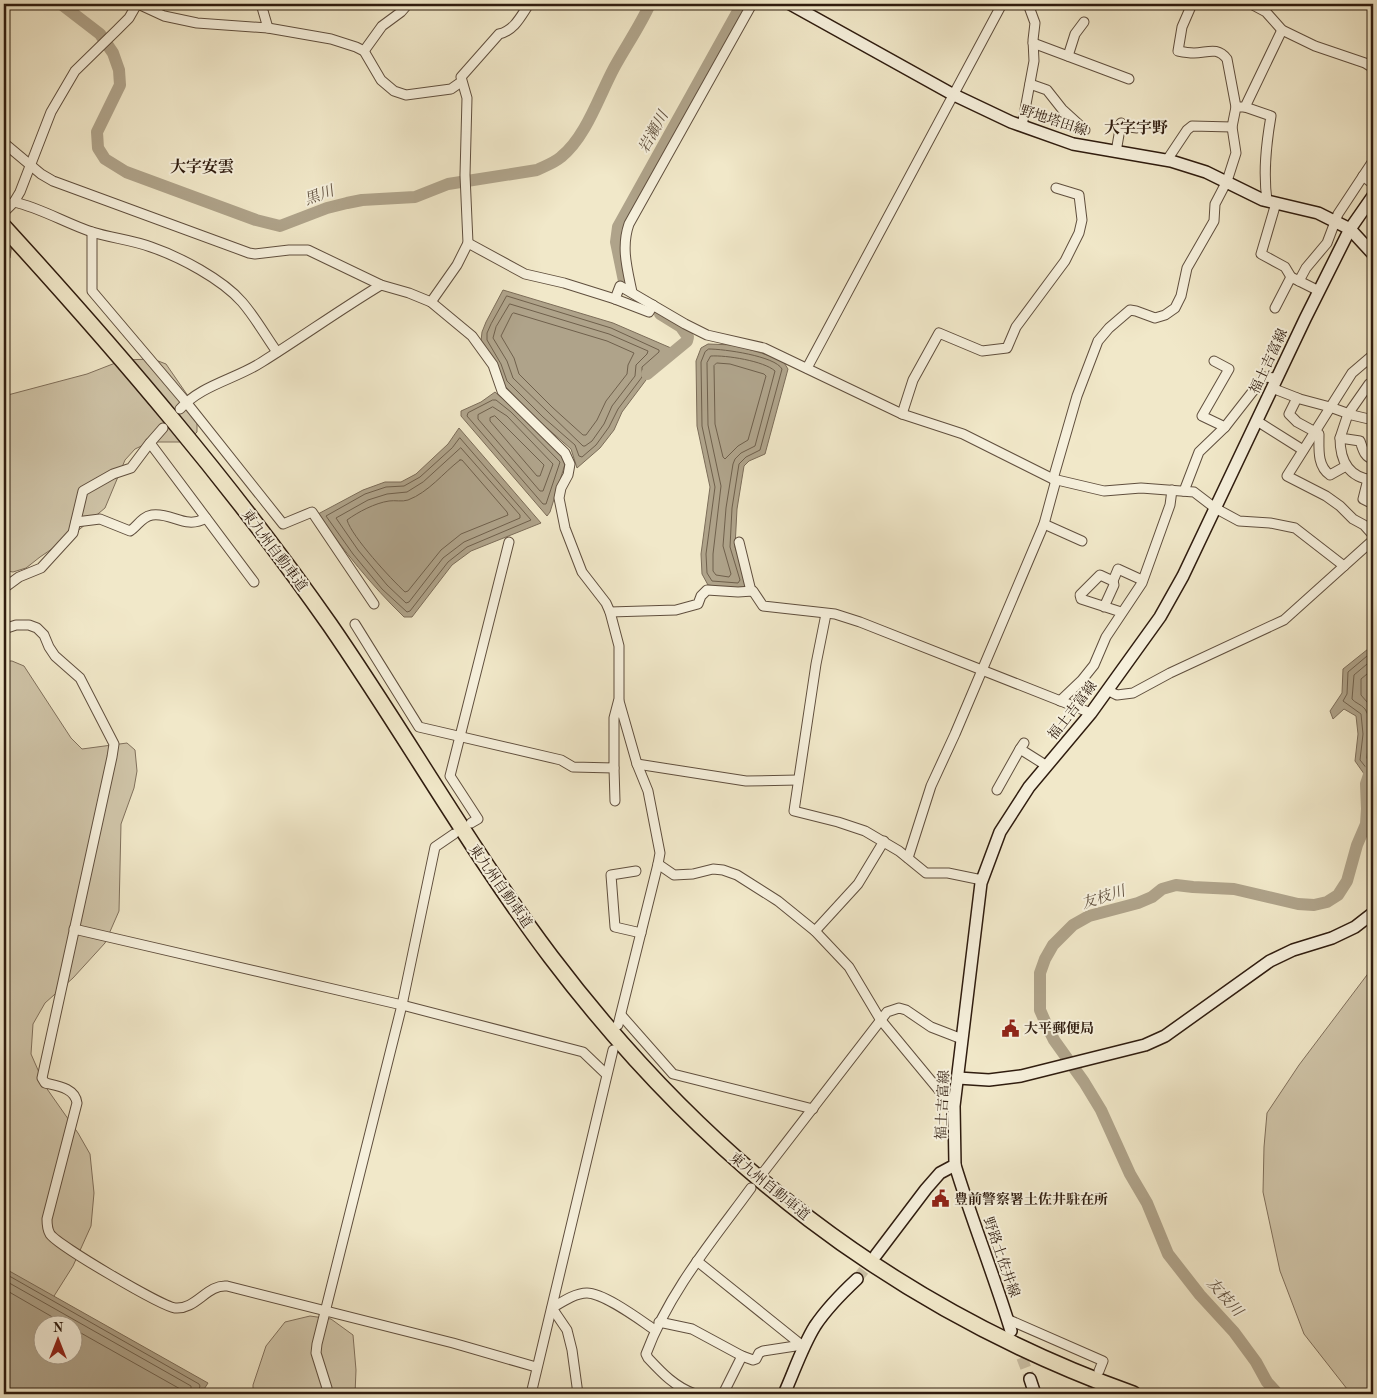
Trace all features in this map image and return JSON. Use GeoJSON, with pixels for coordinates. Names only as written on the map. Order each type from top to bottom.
{"type":"FeatureCollection","features":[{"type":"Feature","properties":{"kind":"highway","name":"東九州自動車道"},"geometry":{"type":"LineString","coordinates":[[4,227],[114,351],[256,524],[348,652],[514,906],[588,1004],[656,1082],[716,1142],[769,1189],[850,1249],[892,1277],[990,1333],[1037,1355],[1133,1394]]}},
{"type":"Feature","properties":{"kind":"main road","name":"野地塔田線"},"geometry":{"type":"LineString","coordinates":[[790,4],[982,110],[1073,144],[1168,160],[1227,181],[1271,202],[1318,213],[1350,229],[1373,254]]}},
{"type":"Feature","properties":{"kind":"main road","name":"福土吉富線"},"geometry":{"type":"LineString","coordinates":[[955,1165],[954,1106],[982,880],[1000,832],[1029,787],[1091,713],[1160,617],[1183,576],[1274,383],[1350,229],[1373,196]]}},
{"type":"Feature","properties":{"kind":"main road"},"geometry":{"type":"LineString","coordinates":[[958,1078],[989,1080],[1021,1076],[1145,1045],[1165,1036],[1270,961],[1293,950],[1332,938],[1355,927],[1373,913]]}},
{"type":"Feature","properties":{"kind":"main road"},"geometry":{"type":"LineString","coordinates":[[876,1255],[940,1173],[955,1165]]}},
{"type":"Feature","properties":{"kind":"main road","name":"野路土佐井線"},"geometry":{"type":"LineString","coordinates":[[955,1165],[1011,1331]]}},
{"type":"Feature","properties":{"kind":"main road"},"geometry":{"type":"LineString","coordinates":[[784,1394],[803,1346],[837,1297],[857,1279]]}},
{"type":"Feature","properties":{"kind":"main road"},"geometry":{"type":"LineString","coordinates":[[1030,1379],[1035,1394]]}},
{"type":"Feature","properties":{"kind":"street"},"geometry":{"type":"LineString","coordinates":[[6,210],[14,202],[31,165],[51,112],[75,71],[129,18],[137,4],[164,16],[196,23],[268,28],[331,39],[364,51],[381,80],[394,91],[406,95],[451,89],[461,82]]}},
{"type":"Feature","properties":{"kind":"street"},"geometry":{"type":"LineString","coordinates":[[261,4],[268,28]]}},
{"type":"Feature","properties":{"kind":"street"},"geometry":{"type":"LineString","coordinates":[[364,51],[382,26],[401,12],[408,4]]}},
{"type":"Feature","properties":{"kind":"street"},"geometry":{"type":"LineString","coordinates":[[431,302],[457,265],[468,243],[465,175],[467,98],[461,77],[499,34],[507,32],[529,4]]}},
{"type":"Feature","properties":{"kind":"street"},"geometry":{"type":"LineString","coordinates":[[632,292],[624,252],[624,236],[629,224],[752,4]]}},
{"type":"Feature","properties":{"kind":"street"},"geometry":{"type":"LineString","coordinates":[[806,368],[1002,4]]}},
{"type":"Feature","properties":{"kind":"street"},"geometry":{"type":"LineString","coordinates":[[1022,126],[1034,61],[1035,23],[1028,4]]}},
{"type":"Feature","properties":{"kind":"street"},"geometry":{"type":"LineString","coordinates":[[1192,4],[1182,27],[1178,52],[1220,52],[1224,55],[1227,59],[1241,107]]}},
{"type":"Feature","properties":{"kind":"street"},"geometry":{"type":"LineString","coordinates":[[1251,4],[1266,12],[1282,30],[1315,46],[1365,63],[1373,68]]}},
{"type":"Feature","properties":{"kind":"street"},"geometry":{"type":"LineString","coordinates":[[1068,56],[1075,34],[1084,22]]}},
{"type":"Feature","properties":{"kind":"street"},"geometry":{"type":"LineString","coordinates":[[908,858],[931,786],[1044,524],[1077,396],[1098,341],[1109,328],[1130,310],[1136,310],[1155,318],[1165,315],[1175,308],[1181,296],[1187,268],[1214,221],[1215,204],[1227,181],[1236,153],[1232,127],[1282,30]]}},
{"type":"Feature","properties":{"kind":"street"},"geometry":{"type":"LineString","coordinates":[[1033,44],[1129,79]]}},
{"type":"Feature","properties":{"kind":"street"},"geometry":{"type":"LineString","coordinates":[[1030,84],[1047,90],[1062,108],[1086,130]]}},
{"type":"Feature","properties":{"kind":"street"},"geometry":{"type":"LineString","coordinates":[[1241,107],[1271,116],[1265,150],[1267,158],[1264,181],[1271,202],[1261,254],[1285,267],[1295,279],[1319,291]]}},
{"type":"Feature","properties":{"kind":"street"},"geometry":{"type":"LineString","coordinates":[[1116,152],[1121,124],[1136,128]]}},
{"type":"Feature","properties":{"kind":"street"},"geometry":{"type":"LineString","coordinates":[[1168,160],[1187,130],[1192,126],[1232,127]]}},
{"type":"Feature","properties":{"kind":"street"},"geometry":{"type":"LineString","coordinates":[[4,143],[53,181],[250,253],[264,254],[290,250],[308,250],[381,285],[431,302],[472,336],[493,366],[502,391],[565,453],[570,464],[559,498],[565,528],[582,572],[606,603],[619,646],[619,699],[614,718],[615,801]]}},
{"type":"Feature","properties":{"kind":"street"},"geometry":{"type":"LineString","coordinates":[[1275,308],[1295,279],[1327,243],[1338,214],[1355,191],[1373,161]]}},
{"type":"Feature","properties":{"kind":"street"},"geometry":{"type":"LineString","coordinates":[[1363,176],[1373,184]]}},
{"type":"Feature","properties":{"kind":"street"},"geometry":{"type":"LineString","coordinates":[[902,414],[913,380],[939,333],[982,351],[1007,348],[1016,327],[1065,261],[1079,233],[1082,220],[1079,195],[1056,188]]}},
{"type":"Feature","properties":{"kind":"street"},"geometry":{"type":"LineString","coordinates":[[14,202],[26,205],[92,232],[150,246],[197,268],[240,300],[252,314],[276,352]]}},
{"type":"Feature","properties":{"kind":"street"},"geometry":{"type":"LineString","coordinates":[[92,232],[92,291],[183,406],[282,524],[312,512],[374,604]]}},
{"type":"Feature","properties":{"kind":"street"},"geometry":{"type":"LineString","coordinates":[[468,243],[525,274],[564,283],[649,312],[653,305]]}},
{"type":"Feature","properties":{"kind":"street"},"geometry":{"type":"LineString","coordinates":[[183,406],[208,388],[261,363],[381,285]]}},
{"type":"Feature","properties":{"kind":"street"},"geometry":{"type":"LineString","coordinates":[[615,299],[620,286],[707,335],[764,348],[902,414],[964,434],[1054,480],[1104,491],[1141,488],[1194,492],[1215,508],[1239,521],[1270,522],[1295,528],[1344,566]]}},
{"type":"Feature","properties":{"kind":"street"},"geometry":{"type":"LineString","coordinates":[[1373,355],[1352,373],[1287,476],[1326,496],[1353,519],[1364,525],[1373,535]]}},
{"type":"Feature","properties":{"kind":"street"},"geometry":{"type":"LineString","coordinates":[[1214,361],[1228,370],[1202,416],[1225,428]]}},
{"type":"Feature","properties":{"kind":"street"},"geometry":{"type":"LineString","coordinates":[[1184,491],[1199,452],[1225,428],[1264,377],[1297,398],[1373,420]]}},
{"type":"Feature","properties":{"kind":"street"},"geometry":{"type":"LineString","coordinates":[[1373,382],[1369,384],[1348,414],[1340,438],[1340,450],[1346,466],[1356,475],[1370,480],[1363,500],[1373,504]]}},
{"type":"Feature","properties":{"kind":"street"},"geometry":{"type":"LineString","coordinates":[[1297,398],[1290,414],[1298,422],[1319,434],[1320,460],[1324,470],[1330,474],[1346,466]]}},
{"type":"Feature","properties":{"kind":"street"},"geometry":{"type":"LineString","coordinates":[[1256,421],[1303,450]]}},
{"type":"Feature","properties":{"kind":"street"},"geometry":{"type":"LineString","coordinates":[[4,588],[19,577],[41,568],[74,533],[83,491],[113,474],[131,468],[163,428]]}},
{"type":"Feature","properties":{"kind":"street"},"geometry":{"type":"LineString","coordinates":[[1340,438],[1360,441],[1365,453],[1369,458],[1373,459]]}},
{"type":"Feature","properties":{"kind":"street"},"geometry":{"type":"LineString","coordinates":[[150,443],[254,582]]}},
{"type":"Feature","properties":{"kind":"street"},"geometry":{"type":"LineString","coordinates":[[1060,701],[1082,680],[1094,664],[1106,637],[1142,580],[1170,505],[1172,490]]}},
{"type":"Feature","properties":{"kind":"street"},"geometry":{"type":"LineString","coordinates":[[76,522],[100,519],[130,531],[140,520],[151,515],[191,523],[206,518]]}},
{"type":"Feature","properties":{"kind":"street"},"geometry":{"type":"LineString","coordinates":[[1044,524],[1082,541]]}},
{"type":"Feature","properties":{"kind":"street"},"geometry":{"type":"LineString","coordinates":[[1107,690],[1117,695],[1133,693],[1170,673],[1284,620],[1373,540]]}},
{"type":"Feature","properties":{"kind":"street"},"geometry":{"type":"LineString","coordinates":[[471,823],[478,819],[450,776],[509,542]]}},
{"type":"Feature","properties":{"kind":"street"},"geometry":{"type":"LineString","coordinates":[[739,542],[751,591]]}},
{"type":"Feature","properties":{"kind":"street"},"geometry":{"type":"LineString","coordinates":[[1104,606],[1114,585],[1113,581],[1118,569],[1142,580]]}},
{"type":"Feature","properties":{"kind":"street"},"geometry":{"type":"LineString","coordinates":[[1113,581],[1100,575],[1080,595],[1081,599],[1121,612]]}},
{"type":"Feature","properties":{"kind":"street"},"geometry":{"type":"LineString","coordinates":[[610,612],[676,610],[698,604],[701,596],[708,590],[738,592],[753,590],[763,606],[835,614],[860,622],[1091,713]]}},
{"type":"Feature","properties":{"kind":"street"},"geometry":{"type":"LineString","coordinates":[[826,614],[816,664],[794,811],[865,831],[884,841],[926,873],[948,873],[982,880]]}},
{"type":"Feature","properties":{"kind":"street"},"geometry":{"type":"LineString","coordinates":[[355,624],[419,727],[561,760],[573,767],[614,768]]}},
{"type":"Feature","properties":{"kind":"street"},"geometry":{"type":"LineString","coordinates":[[4,629],[16,625],[28,625],[37,628],[44,635],[48,648],[80,678],[114,744],[42,1078],[45,1083],[71,1092],[76,1097],[77,1103],[47,1219],[49,1233],[65,1247],[98,1267],[158,1301],[175,1308],[184,1307],[213,1288],[222,1285],[325,1310],[536,1367]]}},
{"type":"Feature","properties":{"kind":"street"},"geometry":{"type":"LineString","coordinates":[[618,1025],[660,853],[648,791],[637,764],[619,699]]}},
{"type":"Feature","properties":{"kind":"street"},"geometry":{"type":"LineString","coordinates":[[997,790],[1022,746],[1047,766]]}},
{"type":"Feature","properties":{"kind":"street"},"geometry":{"type":"LineString","coordinates":[[637,764],[746,781],[798,780]]}},
{"type":"Feature","properties":{"kind":"street"},"geometry":{"type":"LineString","coordinates":[[327,1394],[327,1388],[316,1353],[317,1344],[402,1005],[435,847],[454,834]]}},
{"type":"Feature","properties":{"kind":"street"},"geometry":{"type":"LineString","coordinates":[[815,931],[858,884],[884,841]]}},
{"type":"Feature","properties":{"kind":"street"},"geometry":{"type":"LineString","coordinates":[[658,864],[674,875],[693,874],[712,869],[737,875],[778,901],[815,931],[849,967],[880,1019],[954,1106]]}},
{"type":"Feature","properties":{"kind":"street"},"geometry":{"type":"LineString","coordinates":[[636,871],[611,875],[616,927],[640,933]]}},
{"type":"Feature","properties":{"kind":"street"},"geometry":{"type":"LineString","coordinates":[[74,929],[402,1005],[583,1052],[606,1074]]}},
{"type":"Feature","properties":{"kind":"street"},"geometry":{"type":"LineString","coordinates":[[762,1174],[887,1012],[899,1008],[906,1010],[931,1027],[962,1039]]}},
{"type":"Feature","properties":{"kind":"street"},"geometry":{"type":"LineString","coordinates":[[621,1015],[673,1074],[813,1109]]}},
{"type":"Feature","properties":{"kind":"street"},"geometry":{"type":"LineString","coordinates":[[531,1394],[613,1050]]}},
{"type":"Feature","properties":{"kind":"street"},"geometry":{"type":"LineString","coordinates":[[690,1393],[667,1378],[646,1354],[657,1326],[697,1261],[751,1188]]}},
{"type":"Feature","properties":{"kind":"street"},"geometry":{"type":"LineString","coordinates":[[697,1261],[803,1346]]}},
{"type":"Feature","properties":{"kind":"street"},"geometry":{"type":"LineString","coordinates":[[552,1308],[569,1298],[587,1293],[600,1296],[657,1326],[692,1329],[753,1360],[762,1351],[803,1346]]}},
{"type":"Feature","properties":{"kind":"street"},"geometry":{"type":"LineString","coordinates":[[552,1308],[567,1330],[572,1350],[578,1394]]}},
{"type":"Feature","properties":{"kind":"street"},"geometry":{"type":"LineString","coordinates":[[1007,1319],[1103,1361],[1099,1372]]}},
{"type":"Feature","properties":{"kind":"street"},"geometry":{"type":"LineString","coordinates":[[723,1394],[742,1356]]}},
{"type":"Feature","properties":{"kind":"shaded area"},"geometry":{"type":"Polygon","coordinates":[[[4,219],[12,243],[10,258],[4,261],[4,219]]]}},
{"type":"Feature","properties":{"kind":"shaded area"},"geometry":{"type":"Polygon","coordinates":[[[153,359],[166,364],[197,409],[197,432],[187,442],[150,442],[135,449],[125,460],[105,508],[74,534],[26,568],[13,572],[7,571],[4,555],[4,396],[87,374],[123,360],[153,359]]]}},
{"type":"Feature","properties":{"kind":"shaded area"},"geometry":{"type":"Polygon","coordinates":[[[4,661],[12,661],[24,666],[71,738],[82,749],[127,743],[135,750],[137,771],[134,788],[121,824],[119,911],[105,943],[73,978],[45,1003],[33,1024],[31,1054],[45,1086],[78,1133],[90,1154],[94,1193],[91,1226],[73,1266],[43,1316],[32,1316],[32,1338],[4,1394],[4,661]]]}},
{"type":"Feature","properties":{"kind":"shaded area"},"geometry":{"type":"Polygon","coordinates":[[[1373,967],[1373,1394],[1351,1394],[1304,1334],[1280,1271],[1263,1192],[1264,1147],[1267,1113],[1299,1065],[1373,967]]]}},
{"type":"Feature","properties":{"kind":"shaded area"},"geometry":{"type":"Polygon","coordinates":[[[310,1316],[331,1319],[353,1335],[356,1370],[355,1394],[253,1394],[253,1385],[266,1346],[285,1322],[310,1316]]]}},
{"type":"Feature","properties":{"kind":"water"},"geometry":{"type":"Polygon","coordinates":[[[503,290],[613,323],[671,348],[646,370],[649,376],[622,412],[614,430],[600,448],[577,468],[571,449],[539,421],[503,384],[497,366],[481,341],[486,322],[503,290]]]}},
{"type":"Feature","properties":{"kind":"water"},"geometry":{"type":"Polygon","coordinates":[[[708,344],[734,345],[771,356],[783,361],[788,369],[765,454],[749,461],[744,466],[737,509],[735,547],[746,587],[728,588],[708,585],[702,574],[701,554],[710,487],[697,426],[696,361],[701,348],[708,344]]]}},
{"type":"Feature","properties":{"kind":"water"},"geometry":{"type":"Polygon","coordinates":[[[495,392],[514,408],[566,461],[550,512],[547,516],[461,416],[461,411],[481,402],[495,392]]]}},
{"type":"Feature","properties":{"kind":"water"},"geometry":{"type":"Polygon","coordinates":[[[459,428],[541,523],[471,551],[452,565],[412,617],[404,617],[358,567],[318,514],[363,490],[385,482],[401,482],[416,474],[448,444],[459,428]]]}},
{"type":"Feature","properties":{"kind":"water"},"geometry":{"type":"Polygon","coordinates":[[[1373,645],[1373,774],[1367,778],[1355,761],[1358,734],[1356,716],[1344,709],[1333,719],[1330,711],[1342,693],[1343,669],[1373,645]]]}},
{"type":"Feature","properties":{"kind":"water"},"geometry":{"type":"Polygon","coordinates":[[[4,1268],[208,1383],[201,1394],[4,1394],[4,1268]]]}},
{"type":"Feature","properties":{"kind":"waterway","name":"黒川"},"geometry":{"type":"LineString","coordinates":[[61,4],[100,34],[113,53],[119,70],[120,85],[97,132],[98,148],[105,159],[126,172],[256,220],[280,226],[327,208],[347,203],[362,200],[415,197],[448,184],[537,170],[555,161],[570,149],[578,139],[614,68],[650,4]]}},
{"type":"Feature","properties":{"kind":"waterway","name":"岩瀬川"},"geometry":{"type":"LineString","coordinates":[[624,281],[616,242],[618,227],[742,4]]}},
{"type":"Feature","properties":{"kind":"waterway","name":"岩瀬川"},"geometry":{"type":"LineString","coordinates":[[647,374],[687,341],[688,337],[681,327],[660,314]]}},
{"type":"Feature","properties":{"kind":"waterway","name":"友枝川"},"geometry":{"type":"LineString","coordinates":[[1278,1394],[1267,1382],[1256,1362],[1234,1332],[1200,1295],[1168,1254],[1147,1203],[1130,1174],[1101,1110],[1054,1040],[1047,1026],[1040,1010],[1040,973],[1053,945],[1073,925],[1089,916],[1138,903],[1152,897],[1162,889],[1176,885],[1234,889],[1298,904],[1314,905],[1327,902],[1338,895],[1347,881],[1357,845],[1366,824],[1366,784],[1373,763]]}},
{"type":"Feature","properties":{"kind":"tunnel"},"geometry":{"type":"LineString","coordinates":[[857,1279],[875,1256]]}},
{"type":"Feature","properties":{"kind":"tunnel"},"geometry":{"type":"LineString","coordinates":[[1016,1342],[1030,1379]]}},
{"type":"Feature","properties":{"kind":"tunnel"},"geometry":{"type":"LineString","coordinates":[[1090,1394],[1097,1376]]}},
{"type":"Feature","properties":{"kind":"place","name":"大平郵便局"},"geometry":{"type":"Point","coordinates":[1010,1028]}},
{"type":"Feature","properties":{"kind":"place","name":"豊前警察署土佐井駐在所"},"geometry":{"type":"Point","coordinates":[940,1199]}},
{"type":"Feature","properties":{"kind":"district","name":"大字宇野"},"geometry":{"type":"Point","coordinates":[1136,127]}},
{"type":"Feature","properties":{"kind":"district","name":"大字安雲"},"geometry":{"type":"Point","coordinates":[202,166]}}]}
